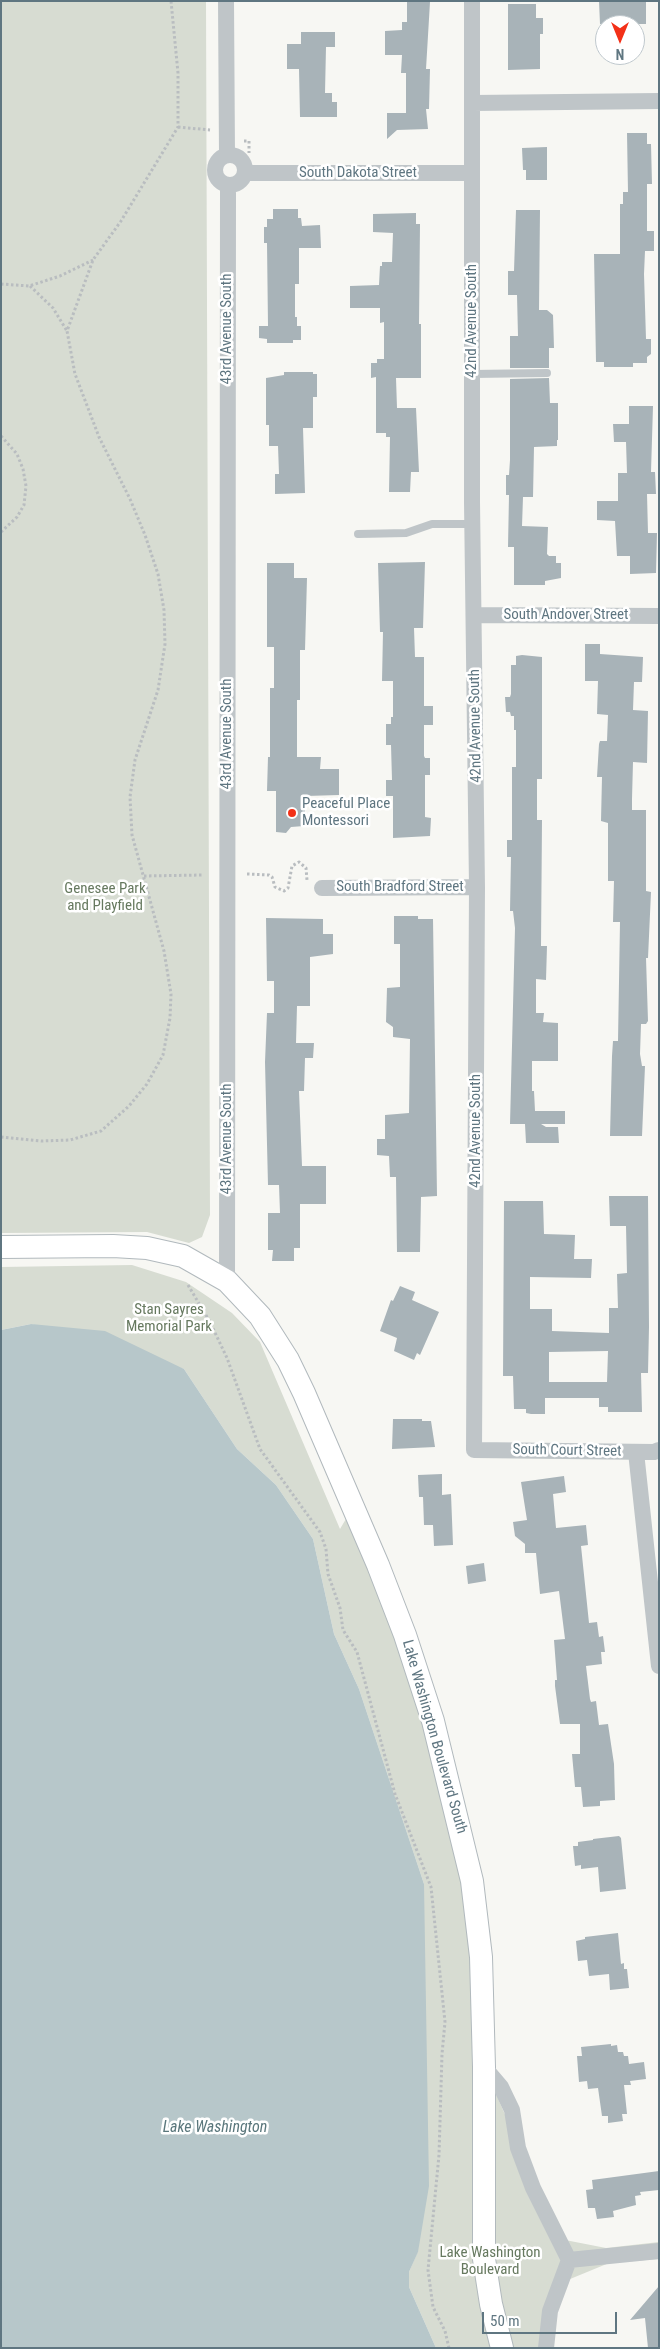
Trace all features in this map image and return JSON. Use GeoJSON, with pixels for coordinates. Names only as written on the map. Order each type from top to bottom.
{"type":"FeatureCollection","features":[{"type":"Feature","properties":{"kind":"main road","name":"Lake Washington Boulevard South"},"geometry":{"type":"LineString","coordinates":[[1,1247],[147,1248],[183,1256],[227,1282],[260,1316],[288,1360],[364,1532],[405,1635],[433,1721],[472,1880],[481,1957],[484,2067],[484,2259],[491,2304],[502,2348]]}},
{"type":"Feature","properties":{"kind":"street"},"geometry":{"type":"LineString","coordinates":[[226,1],[227,155]]}},
{"type":"Feature","properties":{"kind":"street","name":"42nd Avenue South"},"geometry":{"type":"LineString","coordinates":[[472,1],[472,524],[478,887],[474,1450]]}},
{"type":"Feature","properties":{"kind":"street"},"geometry":{"type":"LineString","coordinates":[[473,102],[659,100]]}},
{"type":"Feature","properties":{"kind":"street"},"geometry":{"type":"LineString","coordinates":[[227,155],[239,158],[244,167],[244,173],[239,182],[228,186],[220,184],[216,175],[219,158],[227,155]]}},
{"type":"Feature","properties":{"kind":"street","name":"South Dakota Street"},"geometry":{"type":"LineString","coordinates":[[244,173],[472,173]]}},
{"type":"Feature","properties":{"kind":"street","name":"43rd Avenue South"},"geometry":{"type":"LineString","coordinates":[[227,1282],[228,186]]}},
{"type":"Feature","properties":{"kind":"street","name":"South Andover Street"},"geometry":{"type":"LineString","coordinates":[[474,614],[659,616]]}},
{"type":"Feature","properties":{"kind":"street","name":"South Bradford Street"},"geometry":{"type":"LineString","coordinates":[[315,886],[478,887]]}},
{"type":"Feature","properties":{"kind":"street","name":"South Court Street"},"geometry":{"type":"LineString","coordinates":[[474,1450],[636,1452],[654,1452],[659,1450]]}},
{"type":"Feature","properties":{"kind":"street"},"geometry":{"type":"LineString","coordinates":[[636,1452],[659,1666]]}},
{"type":"Feature","properties":{"kind":"street"},"geometry":{"type":"LineString","coordinates":[[484,2067],[501,2087],[512,2110],[518,2148],[533,2188],[569,2260],[550,2311],[546,2348]]}},
{"type":"Feature","properties":{"kind":"street"},"geometry":{"type":"LineString","coordinates":[[569,2260],[659,2251]]}},
{"type":"Feature","properties":{"kind":"lane"},"geometry":{"type":"LineString","coordinates":[[472,374],[547,374]]}},
{"type":"Feature","properties":{"kind":"lane"},"geometry":{"type":"LineString","coordinates":[[358,534],[406,533],[432,524],[472,524]]}},
{"type":"Feature","properties":{"kind":"path"},"geometry":{"type":"LineString","coordinates":[[67,331],[93,260],[121,221],[178,127],[178,73],[171,1]]}},
{"type":"Feature","properties":{"kind":"path"},"geometry":{"type":"LineString","coordinates":[[178,127],[210,130]]}},
{"type":"Feature","properties":{"kind":"path"},"geometry":{"type":"LineString","coordinates":[[243,141],[249,141],[249,154]]}},
{"type":"Feature","properties":{"kind":"path"},"geometry":{"type":"LineString","coordinates":[[1,284],[29,286],[60,276],[93,260]]}},
{"type":"Feature","properties":{"kind":"path"},"geometry":{"type":"LineString","coordinates":[[1,1137],[42,1141],[70,1140],[100,1131],[129,1106],[147,1084],[163,1055],[170,1018],[171,994],[164,952],[132,835],[130,798],[135,760],[158,690],[165,644],[164,610],[158,574],[145,535],[130,499],[99,437],[75,374],[67,331],[61,317],[49,303],[29,286]]}},
{"type":"Feature","properties":{"kind":"path"},"geometry":{"type":"LineString","coordinates":[[1,436],[16,454],[23,469],[26,486],[24,505],[1,532]]}},
{"type":"Feature","properties":{"kind":"path"},"geometry":{"type":"LineString","coordinates":[[247,874],[269,875],[272,877],[275,887],[284,891],[288,888],[292,866],[299,862],[306,868],[315,886]]}},
{"type":"Feature","properties":{"kind":"path"},"geometry":{"type":"LineString","coordinates":[[144,876],[203,875]]}},
{"type":"Feature","properties":{"kind":"path"},"geometry":{"type":"LineString","coordinates":[[188,1285],[220,1341],[260,1449],[320,1532],[326,1549],[327,1569],[340,1608],[343,1630],[357,1652],[395,1794],[430,1887],[445,2022],[442,2054],[439,2155],[428,2270],[433,2307],[445,2331],[449,2348]]}},
{"type":"Feature","properties":{"kind":"green space","name":"Genesee Park and Playfield"},"geometry":{"type":"Polygon","coordinates":[[[1,1],[206,1],[210,1215],[202,1237],[189,1243],[147,1232],[1,1233],[1,1]]]}},
{"type":"Feature","properties":{"kind":"green space","name":"Lake Washington Boulevard"},"geometry":{"type":"Polygon","coordinates":[[[132,1265],[186,1282],[232,1313],[260,1342],[340,1529],[353,1507],[457,1812],[484,2067],[560,2239],[606,2248],[659,2242],[659,2259],[609,2263],[558,2284],[546,2348],[436,2348],[409,2287],[409,2272],[418,2251],[424,1884],[359,1689],[334,1634],[313,1539],[276,1485],[237,1449],[184,1369],[31,1324],[1,1330],[1,1267],[132,1265]]]}},
{"type":"Feature","properties":{"kind":"water","name":"Lake Washington"},"geometry":{"type":"Polygon","coordinates":[[[31,1324],[105,1331],[184,1369],[237,1449],[276,1485],[313,1539],[334,1634],[359,1689],[424,1884],[429,2186],[418,2252],[409,2272],[409,2287],[436,2348],[1,2348],[1,1330],[31,1324]]]}},
{"type":"Feature","properties":{"kind":"building"},"geometry":{"type":"Polygon","coordinates":[[[599,1],[646,1],[646,24],[645,15],[600,15],[599,1]]]}},
{"type":"Feature","properties":{"kind":"building"},"geometry":{"type":"Polygon","coordinates":[[[407,2],[430,2],[426,69],[430,69],[429,109],[426,109],[428,129],[397,130],[387,139],[387,113],[406,113],[406,73],[401,73],[402,55],[385,55],[385,31],[402,30],[402,22],[407,22],[407,2]]]}},
{"type":"Feature","properties":{"kind":"building"},"geometry":{"type":"Polygon","coordinates":[[[508,4],[536,4],[536,18],[543,18],[543,34],[540,34],[540,69],[508,70],[508,4]]]}},
{"type":"Feature","properties":{"kind":"building"},"geometry":{"type":"Polygon","coordinates":[[[301,32],[335,32],[335,47],[326,47],[325,93],[332,93],[332,102],[337,102],[337,117],[300,117],[299,69],[287,69],[287,44],[301,44],[301,32]]]}},
{"type":"Feature","properties":{"kind":"building"},"geometry":{"type":"Polygon","coordinates":[[[627,133],[647,133],[647,144],[651,144],[652,184],[647,184],[647,231],[654,231],[654,251],[645,251],[644,274],[646,339],[651,339],[651,354],[647,357],[647,363],[633,363],[633,367],[604,367],[604,362],[596,362],[594,254],[620,254],[620,204],[623,204],[623,192],[628,192],[627,133]]]}},
{"type":"Feature","properties":{"kind":"building"},"geometry":{"type":"Polygon","coordinates":[[[547,147],[547,180],[526,180],[526,170],[523,170],[522,148],[547,147]]]}},
{"type":"Feature","properties":{"kind":"building"},"geometry":{"type":"Polygon","coordinates":[[[273,209],[298,209],[298,218],[301,218],[302,226],[320,225],[321,248],[299,248],[299,284],[295,284],[295,317],[297,317],[297,326],[301,326],[301,340],[293,340],[293,343],[267,343],[267,339],[259,338],[259,326],[268,326],[267,243],[264,243],[264,227],[267,227],[267,219],[273,219],[273,209]]]}},
{"type":"Feature","properties":{"kind":"building"},"geometry":{"type":"Polygon","coordinates":[[[516,210],[540,210],[539,310],[547,310],[553,315],[554,348],[549,348],[549,368],[510,368],[510,336],[518,336],[517,295],[508,295],[508,271],[514,271],[516,210]]]}},
{"type":"Feature","properties":{"kind":"building"},"geometry":{"type":"Polygon","coordinates":[[[416,213],[416,224],[420,224],[419,324],[421,324],[421,378],[396,378],[397,408],[416,408],[419,472],[411,472],[410,492],[389,492],[390,437],[386,437],[386,433],[376,433],[376,377],[371,378],[371,363],[377,363],[377,359],[384,359],[384,322],[380,323],[380,308],[350,308],[350,286],[379,285],[382,262],[392,262],[393,233],[373,232],[373,214],[416,213]]]}},
{"type":"Feature","properties":{"kind":"building"},"geometry":{"type":"Polygon","coordinates":[[[284,372],[313,372],[313,374],[317,374],[317,397],[313,397],[313,428],[303,428],[305,493],[275,494],[275,474],[279,474],[278,446],[269,446],[269,425],[266,425],[266,378],[284,375],[284,372]]]}},
{"type":"Feature","properties":{"kind":"building"},"geometry":{"type":"Polygon","coordinates":[[[549,378],[550,403],[558,403],[557,446],[534,447],[533,497],[523,497],[522,526],[548,527],[547,554],[549,556],[556,556],[556,563],[561,563],[561,578],[545,581],[545,585],[514,585],[514,547],[508,547],[509,495],[506,495],[506,475],[509,475],[510,460],[510,379],[549,378]]]}},
{"type":"Feature","properties":{"kind":"building"},"geometry":{"type":"Polygon","coordinates":[[[629,406],[653,406],[651,472],[655,472],[656,494],[647,494],[648,533],[657,533],[656,573],[630,574],[630,556],[617,556],[615,521],[597,520],[597,501],[618,501],[618,473],[627,473],[626,442],[614,442],[613,424],[629,424],[629,406]]]}},
{"type":"Feature","properties":{"kind":"building"},"geometry":{"type":"Polygon","coordinates":[[[425,562],[423,628],[414,628],[415,657],[424,657],[424,706],[433,706],[433,725],[424,725],[424,756],[425,758],[430,758],[430,775],[425,775],[425,817],[431,818],[430,836],[393,838],[393,796],[386,796],[386,780],[392,780],[391,745],[386,745],[386,724],[391,724],[391,717],[393,717],[393,681],[382,681],[383,632],[380,632],[378,563],[425,562]]]}},
{"type":"Feature","properties":{"kind":"building"},"geometry":{"type":"Polygon","coordinates":[[[267,563],[294,563],[294,578],[307,578],[305,650],[300,650],[300,700],[297,700],[297,757],[321,757],[320,769],[339,769],[339,795],[306,796],[304,826],[291,827],[286,833],[276,832],[276,791],[267,791],[268,757],[270,757],[270,688],[274,688],[274,647],[267,647],[267,563]]]}},
{"type":"Feature","properties":{"kind":"building"},"geometry":{"type":"Polygon","coordinates":[[[585,644],[600,644],[600,654],[643,657],[642,682],[634,682],[633,710],[648,711],[647,763],[633,762],[632,799],[632,810],[646,810],[646,891],[651,892],[648,958],[646,958],[648,1021],[646,1024],[641,1024],[640,1054],[642,1066],[645,1066],[642,1136],[610,1136],[613,1041],[618,1041],[620,922],[613,922],[614,881],[608,881],[608,823],[601,821],[602,777],[597,777],[599,744],[600,741],[607,741],[608,715],[597,714],[598,681],[585,681],[585,644]]]}},
{"type":"Feature","properties":{"kind":"building"},"geometry":{"type":"Polygon","coordinates":[[[516,656],[542,657],[542,779],[537,779],[537,820],[542,820],[541,946],[547,946],[546,980],[536,979],[536,1013],[544,1013],[543,1022],[558,1023],[558,1061],[532,1061],[532,1091],[534,1091],[535,1111],[565,1111],[565,1124],[541,1124],[546,1127],[558,1127],[559,1143],[526,1143],[525,1124],[510,1124],[515,928],[513,911],[510,911],[511,857],[507,857],[507,840],[512,840],[512,767],[516,767],[516,730],[514,730],[514,716],[511,716],[510,712],[506,712],[505,697],[510,697],[511,694],[511,665],[516,665],[516,656]]]}},
{"type":"Feature","properties":{"kind":"building"},"geometry":{"type":"Polygon","coordinates":[[[394,916],[418,916],[418,919],[433,919],[437,1196],[421,1197],[420,1252],[397,1252],[396,1177],[390,1177],[389,1156],[377,1155],[377,1139],[385,1139],[385,1115],[409,1113],[410,1039],[393,1037],[393,1027],[386,1022],[387,988],[400,987],[400,944],[394,944],[394,916]]]}},
{"type":"Feature","properties":{"kind":"building"},"geometry":{"type":"Polygon","coordinates":[[[266,918],[323,919],[323,934],[333,934],[333,954],[310,957],[310,1006],[297,1006],[296,1043],[314,1043],[313,1058],[305,1058],[304,1091],[299,1091],[302,1166],[326,1166],[326,1204],[300,1204],[300,1248],[294,1248],[294,1261],[272,1261],[273,1250],[268,1250],[268,1213],[280,1213],[279,1185],[268,1185],[265,1062],[267,1013],[274,1013],[274,981],[267,981],[266,918]]]}},
{"type":"Feature","properties":{"kind":"building"},"geometry":{"type":"Polygon","coordinates":[[[609,1196],[648,1196],[648,1373],[641,1373],[642,1412],[608,1412],[608,1407],[599,1407],[599,1398],[545,1398],[545,1414],[531,1414],[526,1413],[526,1409],[514,1409],[513,1376],[503,1376],[504,1201],[543,1201],[544,1234],[575,1235],[574,1259],[592,1259],[591,1278],[530,1277],[530,1309],[552,1309],[552,1331],[609,1333],[609,1308],[618,1308],[617,1274],[627,1273],[626,1226],[610,1226],[609,1196]],[[608,1351],[549,1352],[549,1382],[607,1382],[608,1351]]]}},
{"type":"Feature","properties":{"kind":"building"},"geometry":{"type":"Polygon","coordinates":[[[400,1286],[415,1292],[412,1300],[439,1312],[420,1355],[417,1353],[414,1360],[394,1351],[397,1338],[380,1331],[391,1300],[393,1301],[400,1286]]]}},
{"type":"Feature","properties":{"kind":"building"},"geometry":{"type":"Polygon","coordinates":[[[393,1419],[422,1419],[422,1421],[431,1421],[435,1447],[392,1449],[393,1419]]]}},
{"type":"Feature","properties":{"kind":"building"},"geometry":{"type":"Polygon","coordinates":[[[442,1474],[442,1495],[451,1494],[453,1545],[434,1546],[433,1525],[424,1525],[423,1497],[419,1497],[418,1475],[442,1474]]]}},
{"type":"Feature","properties":{"kind":"building"},"geometry":{"type":"Polygon","coordinates":[[[564,1476],[566,1492],[553,1494],[556,1528],[586,1525],[588,1545],[581,1546],[589,1623],[597,1622],[599,1637],[603,1636],[605,1652],[601,1652],[602,1664],[586,1666],[590,1699],[591,1702],[596,1701],[599,1725],[608,1724],[614,1764],[615,1800],[600,1801],[600,1806],[583,1807],[581,1787],[575,1787],[572,1754],[580,1754],[580,1724],[560,1724],[555,1686],[555,1680],[557,1680],[554,1640],[565,1639],[559,1591],[540,1594],[536,1553],[525,1553],[525,1544],[515,1536],[513,1522],[527,1520],[521,1482],[564,1476]]]}},
{"type":"Feature","properties":{"kind":"building"},"geometry":{"type":"Polygon","coordinates":[[[484,1563],[486,1581],[468,1584],[466,1566],[484,1563]]]}},
{"type":"Feature","properties":{"kind":"building"},"geometry":{"type":"Polygon","coordinates":[[[619,1836],[621,1838],[626,1889],[600,1892],[598,1867],[581,1869],[581,1865],[575,1866],[573,1846],[578,1846],[578,1842],[619,1836]]]}},
{"type":"Feature","properties":{"kind":"building"},"geometry":{"type":"Polygon","coordinates":[[[618,1933],[621,1964],[624,1963],[624,1969],[627,1969],[629,1988],[610,1990],[609,1974],[589,1976],[587,1960],[578,1961],[576,1941],[585,1939],[585,1937],[618,1933]]]}},
{"type":"Feature","properties":{"kind":"building"},"geometry":{"type":"Polygon","coordinates":[[[611,2044],[611,2046],[617,2045],[618,2052],[623,2052],[624,2056],[628,2056],[629,2064],[644,2062],[646,2079],[630,2081],[631,2085],[624,2085],[627,2114],[622,2114],[623,2121],[608,2123],[608,2116],[602,2116],[598,2088],[588,2089],[587,2081],[579,2082],[577,2056],[582,2056],[581,2047],[611,2044]]]}},
{"type":"Feature","properties":{"kind":"building"},"geometry":{"type":"Polygon","coordinates":[[[659,2171],[659,2190],[640,2192],[641,2195],[635,2196],[636,2205],[613,2211],[614,2217],[597,2219],[595,2208],[588,2208],[586,2190],[593,2189],[592,2180],[659,2171]]]}},
{"type":"Feature","properties":{"kind":"building"},"geometry":{"type":"Polygon","coordinates":[[[659,2286],[659,2348],[648,2348],[645,2318],[630,2320],[659,2286]]]}},
{"type":"Feature","properties":{"kind":"place","name":"Peaceful Place Montessori"},"geometry":{"type":"Point","coordinates":[292,813]}},
{"type":"Feature","properties":{"kind":"park label","name":"Stan Sayres Memorial Park"},"geometry":{"type":"Point","coordinates":[169,1318]}}]}
